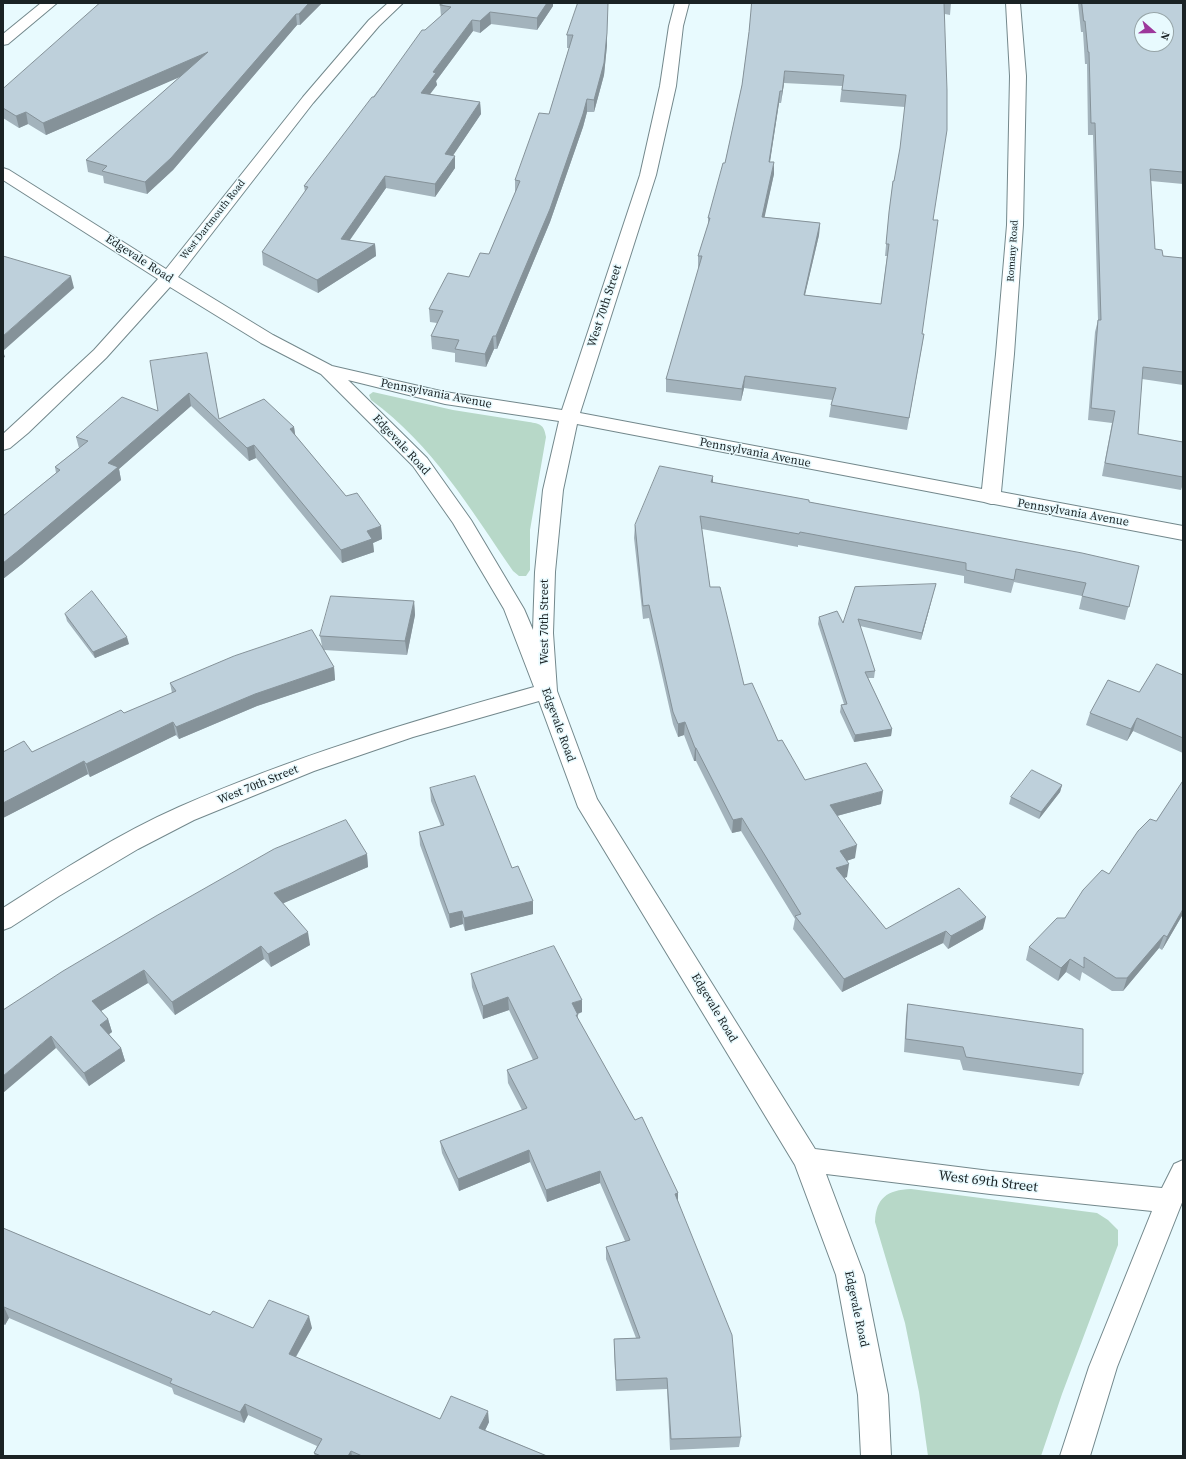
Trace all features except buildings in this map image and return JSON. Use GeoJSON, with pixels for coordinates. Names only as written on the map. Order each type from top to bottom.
{"type":"FeatureCollection","features":[{"type":"Feature","properties":{"kind":"street"},"geometry":{"type":"LineString","coordinates":[[3,40],[50,3]]}},
{"type":"Feature","properties":{"kind":"street","name":"West Dartmouth Road"},"geometry":{"type":"LineString","coordinates":[[3,444],[100,354],[168,278],[308,100],[374,23],[396,3]]}},
{"type":"Feature","properties":{"kind":"street","name":"West 70th Street"},"geometry":{"type":"LineString","coordinates":[[668,3],[676,26]]}},
{"type":"Feature","properties":{"kind":"street","name":"West 70th Street"},"geometry":{"type":"LineString","coordinates":[[3,920],[130,843],[186,814],[306,765],[407,731],[546,690],[543,634],[545,572],[554,490],[569,417],[648,175],[668,86],[676,26],[682,3]]}},
{"type":"Feature","properties":{"kind":"street","name":"Romany Road"},"geometry":{"type":"LineString","coordinates":[[991,498],[1005,354],[1015,225],[1018,76],[1013,3]]}},
{"type":"Feature","properties":{"kind":"street","name":"Edgevale Road"},"geometry":{"type":"LineString","coordinates":[[3,173],[267,339],[327,370],[420,462],[461,520],[514,609],[546,690],[586,800],[807,1160],[850,1275],[873,1395],[876,1456]]}},
{"type":"Feature","properties":{"kind":"street","name":"Pennsylvania Avenue"},"geometry":{"type":"LineString","coordinates":[[327,370],[445,398],[569,417],[991,498],[1183,533]]}},
{"type":"Feature","properties":{"kind":"street","name":"West 69th Street"},"geometry":{"type":"LineString","coordinates":[[807,1160],[1052,1190],[1129,1196],[1169,1201]]}},
{"type":"Feature","properties":{"kind":"street"},"geometry":{"type":"LineString","coordinates":[[1075,1456],[1103,1367],[1169,1201],[1183,1172]]}},
{"type":"Feature","properties":{"kind":"green space"},"geometry":{"type":"Polygon","coordinates":[[[373,392],[453,410],[539,424],[543,427],[546,437],[530,530],[530,570],[526,576],[519,576],[513,571],[466,502],[432,457],[393,417],[371,400],[369,395],[373,392]]]}},
{"type":"Feature","properties":{"kind":"green space"},"geometry":{"type":"Polygon","coordinates":[[[911,1189],[1097,1213],[1108,1220],[1118,1230],[1118,1245],[1062,1394],[1041,1456],[928,1456],[919,1392],[905,1323],[875,1222],[878,1207],[884,1197],[895,1191],[911,1189]]]}}]}
